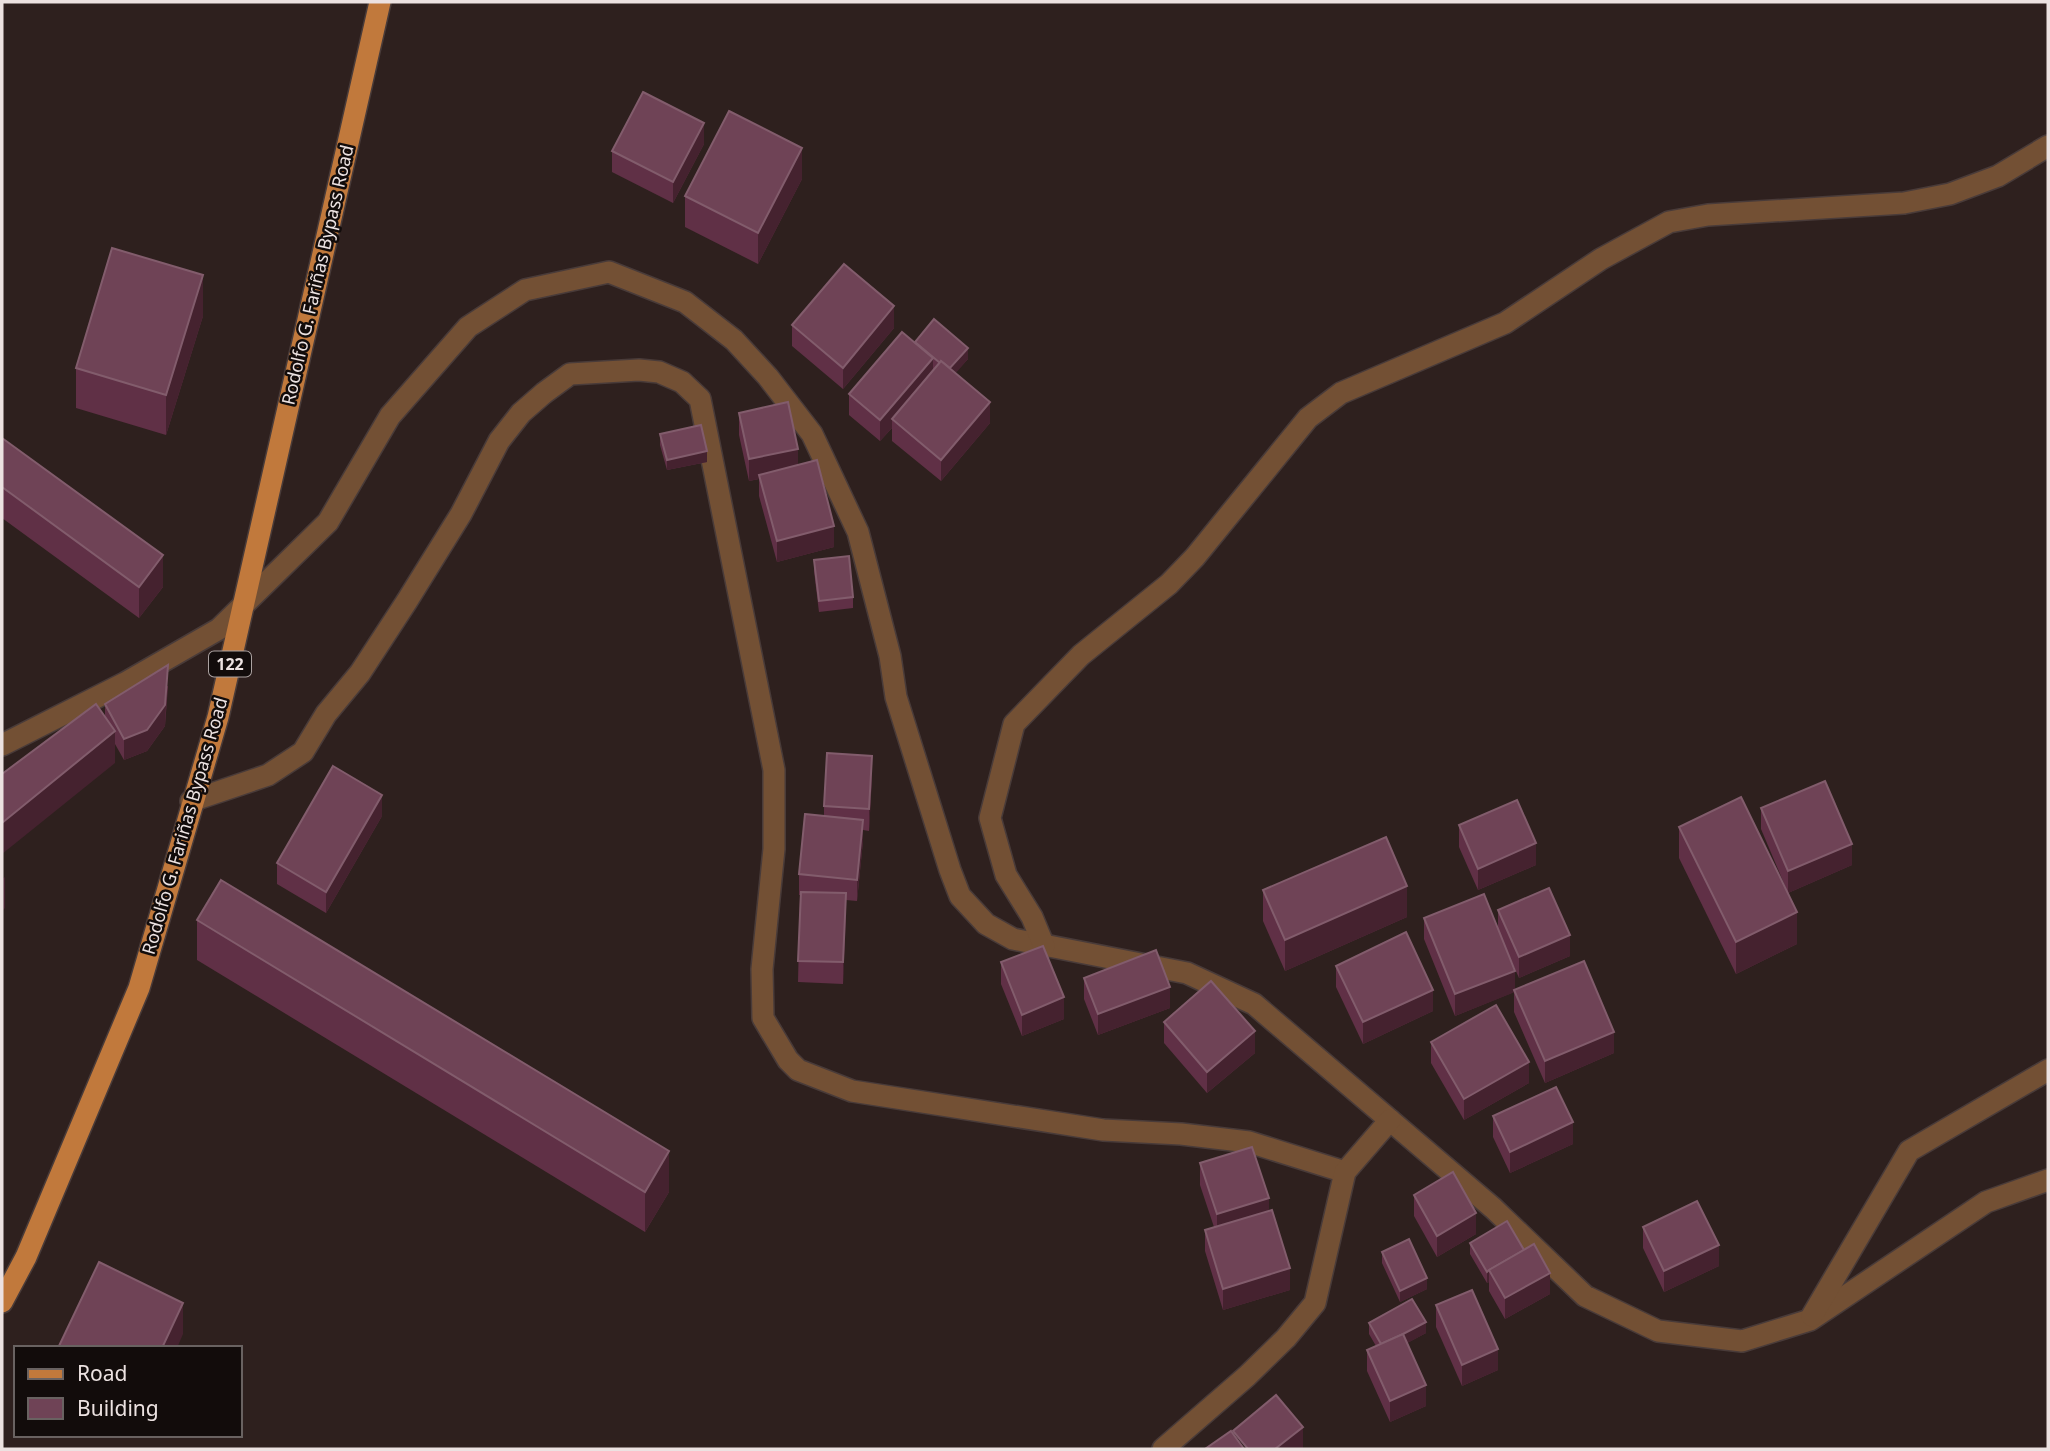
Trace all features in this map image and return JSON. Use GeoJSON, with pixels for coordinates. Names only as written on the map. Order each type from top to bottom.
{"type":"FeatureCollection","features":[{"type":"Feature","properties":{"kind":"main road","name":"Rodolfo G. Fariñas Bypass Road"},"geometry":{"type":"LineString","coordinates":[[2,1302],[26,1257],[139,988],[191,801],[218,717],[380,2]]}},
{"type":"Feature","properties":{"kind":"street"},"geometry":{"type":"LineString","coordinates":[[1044,946],[1006,875],[990,818],[1014,724],[1081,655],[1169,584],[1195,556],[1295,432],[1323,405],[1341,393],[1505,323],[1601,259],[1669,222],[1708,215],[1904,203],[1950,194],[1998,176],[2048,146]]}},
{"type":"Feature","properties":{"kind":"street"},"geometry":{"type":"LineString","coordinates":[[2,745],[168,660],[219,629],[328,522],[390,416],[468,327],[525,290],[609,272],[685,302],[734,340],[768,377],[812,434],[859,532],[890,656],[896,697],[960,896],[986,925],[1013,939],[1187,973],[1214,983],[1254,1004],[1493,1208],[1585,1296],[1658,1331],[1742,1341],[1810,1320],[1986,1202],[2048,1180]]}},
{"type":"Feature","properties":{"kind":"street"},"geometry":{"type":"LineString","coordinates":[[191,801],[268,775],[303,752],[326,714],[359,673],[407,601],[461,514],[499,441],[521,413],[570,374],[600,370],[659,372],[682,382],[700,399],[764,708],[774,770],[775,816],[772,884],[762,969],[764,1018],[788,1060],[798,1070],[852,1091],[1103,1130],[1181,1134],[1249,1142],[1345,1172]]}},
{"type":"Feature","properties":{"kind":"street"},"geometry":{"type":"LineString","coordinates":[[1810,1320],[1909,1152],[2048,1070]]}},
{"type":"Feature","properties":{"kind":"street"},"geometry":{"type":"LineString","coordinates":[[1163,1449],[1247,1377],[1286,1338],[1315,1303],[1345,1172],[1390,1120]]}},
{"type":"Feature","properties":{"kind":"building"},"geometry":{"type":"Polygon","coordinates":[[[643,92],[704,123],[673,182],[612,151],[643,92]]]}},
{"type":"Feature","properties":{"kind":"building"},"geometry":{"type":"Polygon","coordinates":[[[729,111],[802,148],[758,233],[685,196],[729,111]]]}},
{"type":"Feature","properties":{"kind":"building"},"geometry":{"type":"Polygon","coordinates":[[[112,248],[203,275],[166,395],[76,368],[112,248]]]}},
{"type":"Feature","properties":{"kind":"building"},"geometry":{"type":"Polygon","coordinates":[[[844,264],[894,306],[843,368],[792,325],[844,264]]]}},
{"type":"Feature","properties":{"kind":"building"},"geometry":{"type":"Polygon","coordinates":[[[934,319],[968,348],[950,368],[915,342],[934,319]]]}},
{"type":"Feature","properties":{"kind":"building"},"geometry":{"type":"Polygon","coordinates":[[[902,332],[933,358],[880,420],[849,394],[902,332]]]}},
{"type":"Feature","properties":{"kind":"building"},"geometry":{"type":"Polygon","coordinates":[[[941,361],[990,402],[941,460],[892,419],[941,361]]]}},
{"type":"Feature","properties":{"kind":"building"},"geometry":{"type":"Polygon","coordinates":[[[788,402],[798,449],[749,459],[739,413],[788,402]]]}},
{"type":"Feature","properties":{"kind":"building"},"geometry":{"type":"Polygon","coordinates":[[[701,425],[707,451],[667,460],[660,434],[701,425]]]}},
{"type":"Feature","properties":{"kind":"building"},"geometry":{"type":"Polygon","coordinates":[[[2,438],[163,555],[139,587],[2,487],[2,438]]]}},
{"type":"Feature","properties":{"kind":"building"},"geometry":{"type":"Polygon","coordinates":[[[817,460],[834,526],[777,541],[759,475],[817,460]]]}},
{"type":"Feature","properties":{"kind":"building"},"geometry":{"type":"Polygon","coordinates":[[[849,556],[853,597],[819,601],[814,560],[849,556]]]}},
{"type":"Feature","properties":{"kind":"building"},"geometry":{"type":"Polygon","coordinates":[[[168,665],[165,705],[147,730],[124,739],[105,704],[168,665]]]}},
{"type":"Feature","properties":{"kind":"building"},"geometry":{"type":"Polygon","coordinates":[[[96,704],[115,731],[2,823],[2,774],[96,704]]]}},
{"type":"Feature","properties":{"kind":"building"},"geometry":{"type":"Polygon","coordinates":[[[827,753],[872,756],[869,809],[824,806],[827,753]]]}},
{"type":"Feature","properties":{"kind":"building"},"geometry":{"type":"Polygon","coordinates":[[[333,766],[382,795],[326,892],[277,863],[333,766]]]}},
{"type":"Feature","properties":{"kind":"building"},"geometry":{"type":"Polygon","coordinates":[[[1825,781],[1852,844],[1788,871],[1761,808],[1825,781]]]}},
{"type":"Feature","properties":{"kind":"building"},"geometry":{"type":"Polygon","coordinates":[[[1741,797],[1797,912],[1736,942],[1679,827],[1741,797]]]}},
{"type":"Feature","properties":{"kind":"building"},"geometry":{"type":"Polygon","coordinates":[[[1517,800],[1536,843],[1478,869],[1459,825],[1517,800]]]}},
{"type":"Feature","properties":{"kind":"building"},"geometry":{"type":"Polygon","coordinates":[[[805,814],[863,820],[857,880],[799,874],[805,814]]]}},
{"type":"Feature","properties":{"kind":"building"},"geometry":{"type":"Polygon","coordinates":[[[1386,837],[1407,886],[1285,940],[1263,890],[1386,837]]]}},
{"type":"Feature","properties":{"kind":"building"},"geometry":{"type":"Polygon","coordinates":[[[221,880],[669,1151],[645,1192],[197,920],[221,880]]]}},
{"type":"Feature","properties":{"kind":"building"},"geometry":{"type":"Polygon","coordinates":[[[1549,888],[1570,935],[1519,957],[1498,910],[1549,888]]]}},
{"type":"Feature","properties":{"kind":"building"},"geometry":{"type":"Polygon","coordinates":[[[801,892],[846,893],[843,962],[798,961],[801,892]]]}},
{"type":"Feature","properties":{"kind":"building"},"geometry":{"type":"Polygon","coordinates":[[[1484,894],[1515,971],[1455,994],[1424,918],[1484,894]]]}},
{"type":"Feature","properties":{"kind":"building"},"geometry":{"type":"Polygon","coordinates":[[[1406,932],[1433,990],[1363,1022],[1336,966],[1406,932]]]}},
{"type":"Feature","properties":{"kind":"building"},"geometry":{"type":"Polygon","coordinates":[[[1043,946],[1064,997],[1022,1015],[1001,962],[1043,946]]]}},
{"type":"Feature","properties":{"kind":"building"},"geometry":{"type":"Polygon","coordinates":[[[1156,950],[1170,987],[1098,1014],[1084,978],[1156,950]]]}},
{"type":"Feature","properties":{"kind":"building"},"geometry":{"type":"Polygon","coordinates":[[[1584,961],[1614,1032],[1545,1061],[1514,990],[1584,961]]]}},
{"type":"Feature","properties":{"kind":"building"},"geometry":{"type":"Polygon","coordinates":[[[1211,981],[1255,1031],[1207,1072],[1164,1022],[1211,981]]]}},
{"type":"Feature","properties":{"kind":"building"},"geometry":{"type":"Polygon","coordinates":[[[1496,1005],[1529,1062],[1464,1099],[1431,1042],[1496,1005]]]}},
{"type":"Feature","properties":{"kind":"building"},"geometry":{"type":"Polygon","coordinates":[[[1556,1087],[1573,1122],[1510,1152],[1493,1116],[1556,1087]]]}},
{"type":"Feature","properties":{"kind":"building"},"geometry":{"type":"Polygon","coordinates":[[[1252,1147],[1269,1198],[1217,1214],[1200,1163],[1252,1147]]]}},
{"type":"Feature","properties":{"kind":"building"},"geometry":{"type":"Polygon","coordinates":[[[1453,1172],[1476,1213],[1437,1236],[1414,1195],[1453,1172]]]}},
{"type":"Feature","properties":{"kind":"building"},"geometry":{"type":"Polygon","coordinates":[[[1697,1201],[1719,1245],[1664,1271],[1643,1227],[1697,1201]]]}},
{"type":"Feature","properties":{"kind":"building"},"geometry":{"type":"Polygon","coordinates":[[[1272,1210],[1290,1268],[1223,1289],[1205,1230],[1272,1210]]]}},
{"type":"Feature","properties":{"kind":"building"},"geometry":{"type":"Polygon","coordinates":[[[1507,1221],[1524,1250],[1487,1272],[1470,1243],[1507,1221]]]}},
{"type":"Feature","properties":{"kind":"building"},"geometry":{"type":"Polygon","coordinates":[[[1409,1239],[1427,1278],[1400,1291],[1382,1252],[1409,1239]]]}},
{"type":"Feature","properties":{"kind":"building"},"geometry":{"type":"Polygon","coordinates":[[[1534,1244],[1550,1273],[1505,1298],[1489,1270],[1534,1244]]]}},
{"type":"Feature","properties":{"kind":"building"},"geometry":{"type":"Polygon","coordinates":[[[99,1262],[183,1303],[163,1346],[59,1346],[99,1262]]]}},
{"type":"Feature","properties":{"kind":"building"},"geometry":{"type":"Polygon","coordinates":[[[1472,1290],[1498,1349],[1462,1365],[1436,1305],[1472,1290]]]}},
{"type":"Feature","properties":{"kind":"building"},"geometry":{"type":"Polygon","coordinates":[[[1412,1299],[1426,1322],[1381,1344],[1369,1323],[1412,1299]]]}},
{"type":"Feature","properties":{"kind":"building"},"geometry":{"type":"Polygon","coordinates":[[[1403,1334],[1426,1385],[1390,1401],[1367,1350],[1403,1334]]]}},
{"type":"Feature","properties":{"kind":"building"},"geometry":{"type":"Polygon","coordinates":[[[1276,1395],[1303,1427],[1275,1449],[1248,1449],[1233,1431],[1276,1395]]]}},
{"type":"Feature","properties":{"kind":"building"},"geometry":{"type":"Polygon","coordinates":[[[1231,1431],[1244,1449],[1205,1449],[1231,1431]]]}}]}
